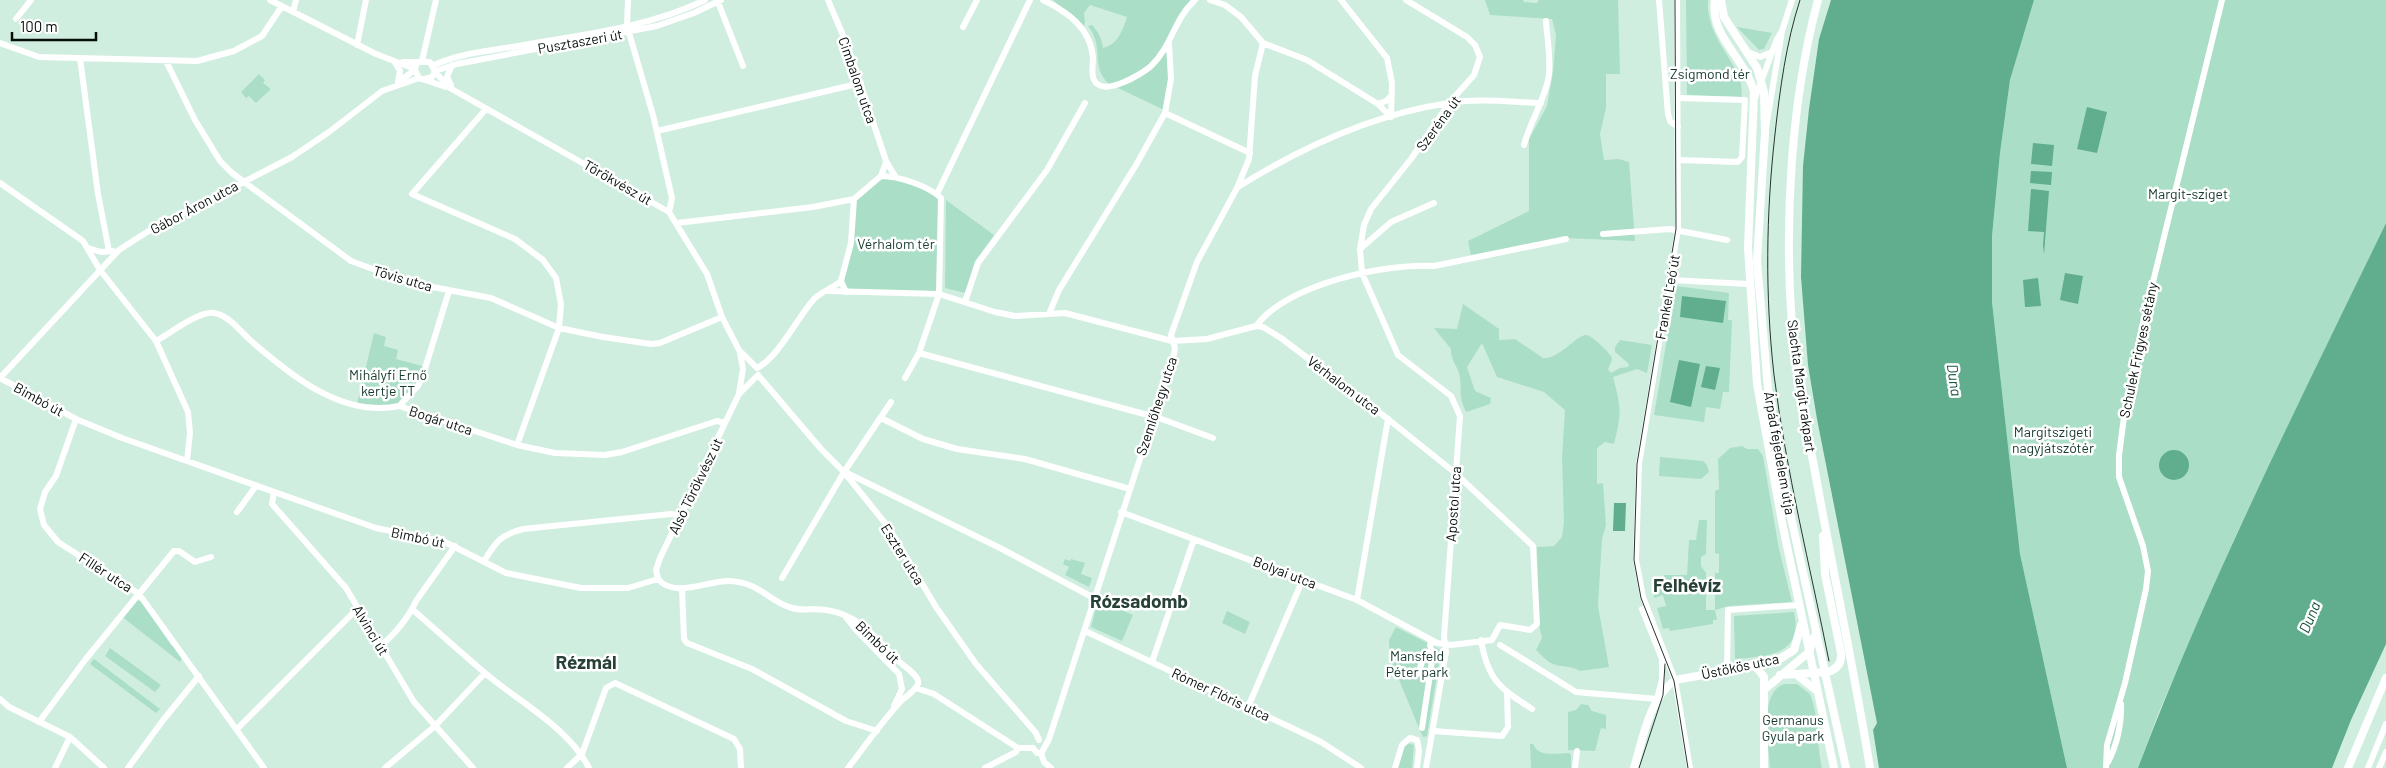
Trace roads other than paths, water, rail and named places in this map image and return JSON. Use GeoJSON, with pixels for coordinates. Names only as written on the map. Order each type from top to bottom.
{"type":"FeatureCollection","features":[{"type":"Feature","properties":{"kind":"main road"},"geometry":{"type":"LineString","coordinates":[[1715,0],[1715,23],[1750,80],[1755,99]]}},
{"type":"Feature","properties":{"kind":"main road"},"geometry":{"type":"LineString","coordinates":[[1720,0],[1727,24],[1747,52],[1762,80]]}},
{"type":"Feature","properties":{"kind":"main road","name":"Slachta Margit rakpart"},"geometry":{"type":"LineString","coordinates":[[1818,0],[1807,46],[1798,107],[1790,235],[1791,295],[1804,419],[1870,768]]}},
{"type":"Feature","properties":{"kind":"main road","name":"Árpád fejedelem útja"},"geometry":{"type":"LineString","coordinates":[[1762,80],[1765,103],[1765,133],[1758,243],[1766,369],[1774,427],[1846,768]]}},
{"type":"Feature","properties":{"kind":"main road","name":"Árpád fejedelem útja"},"geometry":{"type":"LineString","coordinates":[[1755,99],[1748,232],[1748,284],[1761,413],[1834,768]]}},
{"type":"Feature","properties":{"kind":"main road"},"geometry":{"type":"LineString","coordinates":[[1748,284],[1756,290],[1761,309]]}},
{"type":"Feature","properties":{"kind":"main road"},"geometry":{"type":"LineString","coordinates":[[1780,675],[1825,672],[1835,669],[1842,658],[1825,574],[1822,509]]}},
{"type":"Feature","properties":{"kind":"main road"},"geometry":{"type":"LineString","coordinates":[[1828,586],[1832,565]]}},
{"type":"Feature","properties":{"kind":"main road","name":"Üstökös utca"},"geometry":{"type":"LineString","coordinates":[[1675,680],[1727,669],[1775,662],[1794,650],[1801,630],[1800,609]]}},
{"type":"Feature","properties":{"kind":"main road"},"geometry":{"type":"LineString","coordinates":[[1765,689],[1810,648],[1816,632]]}},
{"type":"Feature","properties":{"kind":"main road"},"geometry":{"type":"LineString","coordinates":[[1794,650],[1810,648],[1822,658]]}},
{"type":"Feature","properties":{"kind":"main road"},"geometry":{"type":"LineString","coordinates":[[1750,665],[1762,672],[1765,689],[1762,717],[1764,768]]}},
{"type":"Feature","properties":{"kind":"main road"},"geometry":{"type":"LineString","coordinates":[[1797,675],[1818,692]]}},
{"type":"Feature","properties":{"kind":"main road"},"geometry":{"type":"LineString","coordinates":[[2348,768],[2386,678]]}},
{"type":"Feature","properties":{"kind":"main road"},"geometry":{"type":"LineString","coordinates":[[1634,768],[1657,699],[1664,688],[1675,680]]}},
{"type":"Feature","properties":{"kind":"street"},"geometry":{"type":"LineString","coordinates":[[16,18],[31,0]]}},
{"type":"Feature","properties":{"kind":"street"},"geometry":{"type":"LineString","coordinates":[[270,0],[357,45],[415,70],[422,78],[450,88]]}},
{"type":"Feature","properties":{"kind":"street"},"geometry":{"type":"LineString","coordinates":[[293,12],[296,0]]}},
{"type":"Feature","properties":{"kind":"street"},"geometry":{"type":"LineString","coordinates":[[357,45],[366,0]]}},
{"type":"Feature","properties":{"kind":"street"},"geometry":{"type":"LineString","coordinates":[[395,84],[415,70],[421,61],[436,0]]}},
{"type":"Feature","properties":{"kind":"street"},"geometry":{"type":"LineString","coordinates":[[628,0],[627,29],[657,130],[672,198],[669,212]]}},
{"type":"Feature","properties":{"kind":"street","name":"Pusztaszeri út"},"geometry":{"type":"LineString","coordinates":[[434,69],[627,29],[705,0]]}},
{"type":"Feature","properties":{"kind":"street","name":"Cimbalom utca"},"geometry":{"type":"LineString","coordinates":[[828,0],[848,46],[886,161],[895,176]]}},
{"type":"Feature","properties":{"kind":"street"},"geometry":{"type":"LineString","coordinates":[[963,27],[977,0]]}},
{"type":"Feature","properties":{"kind":"street"},"geometry":{"type":"LineString","coordinates":[[937,194],[1030,0]]}},
{"type":"Feature","properties":{"kind":"street"},"geometry":{"type":"LineString","coordinates":[[1043,0],[1062,11],[1086,32],[1093,58],[1093,79],[1098,84],[1111,86],[1132,79],[1150,66],[1169,44],[1178,19],[1195,0]]}},
{"type":"Feature","properties":{"kind":"street"},"geometry":{"type":"LineString","coordinates":[[1210,0],[1227,3],[1263,43],[1307,60],[1378,104],[1392,117]]}},
{"type":"Feature","properties":{"kind":"street"},"geometry":{"type":"LineString","coordinates":[[1342,0],[1387,58],[1392,95],[1392,117]]}},
{"type":"Feature","properties":{"kind":"street","name":"Szeréna út"},"geometry":{"type":"LineString","coordinates":[[1362,273],[1360,249],[1364,225],[1371,209],[1407,165],[1450,102],[1467,86],[1478,67],[1480,57],[1475,45],[1467,37],[1406,0]]}},
{"type":"Feature","properties":{"kind":"street","name":"Frankel Leó út"},"geometry":{"type":"LineString","coordinates":[[1659,0],[1668,114],[1670,121],[1678,127],[1678,229],[1637,479],[1636,560],[1643,597],[1675,680],[1690,768]]}},
{"type":"Feature","properties":{"kind":"street"},"geometry":{"type":"LineString","coordinates":[[1677,0],[1678,127]]}},
{"type":"Feature","properties":{"kind":"street","name":"Árpád fejedelem útja"},"geometry":{"type":"LineString","coordinates":[[1755,99],[1792,0]]}},
{"type":"Feature","properties":{"kind":"street","name":"Schulek Frigyes sétány"},"geometry":{"type":"LineString","coordinates":[[2107,765],[2114,752],[2121,721],[2121,701],[2146,589],[2148,571],[2144,546],[2119,477],[2118,461],[2124,417],[2135,356],[2222,0]]}},
{"type":"Feature","properties":{"kind":"street"},"geometry":{"type":"LineString","coordinates":[[719,1],[743,66]]}},
{"type":"Feature","properties":{"kind":"street","name":"Pusztaszeri út"},"geometry":{"type":"LineString","coordinates":[[434,69],[471,54],[657,26],[694,13],[719,1]]}},
{"type":"Feature","properties":{"kind":"street"},"geometry":{"type":"LineString","coordinates":[[0,43],[39,57],[197,61],[250,44],[262,36],[282,6]]}},
{"type":"Feature","properties":{"kind":"street"},"geometry":{"type":"LineString","coordinates":[[1524,145],[1549,77],[1546,21]]}},
{"type":"Feature","properties":{"kind":"street","name":"Árpád fejedelem útja"},"geometry":{"type":"LineString","coordinates":[[1765,133],[1770,113],[1782,31]]}},
{"type":"Feature","properties":{"kind":"street","name":"Szemlőhegy utca"},"geometry":{"type":"LineString","coordinates":[[1042,742],[1049,739],[1085,632],[1152,416],[1174,354],[1175,348],[1171,335],[1197,262],[1237,188],[1250,152],[1255,76],[1263,43]]}},
{"type":"Feature","properties":{"kind":"street"},"geometry":{"type":"LineString","coordinates":[[1049,314],[1059,290],[1165,114],[1171,78],[1169,44]]}},
{"type":"Feature","properties":{"kind":"street"},"geometry":{"type":"LineString","coordinates":[[1747,52],[1760,56],[1772,52]]}},
{"type":"Feature","properties":{"kind":"street"},"geometry":{"type":"LineString","coordinates":[[80,58],[98,194],[109,251]]}},
{"type":"Feature","properties":{"kind":"street"},"geometry":{"type":"LineString","coordinates":[[392,60],[428,61],[434,69],[432,77],[422,78]]}},
{"type":"Feature","properties":{"kind":"street"},"geometry":{"type":"LineString","coordinates":[[392,60],[400,71],[395,84]]}},
{"type":"Feature","properties":{"kind":"street","name":"Tövis utca"},"geometry":{"type":"LineString","coordinates":[[166,61],[209,146],[220,160],[244,181],[351,261],[410,283],[449,291],[473,293],[491,298],[559,328],[651,344],[678,336],[722,317]]}},
{"type":"Feature","properties":{"kind":"street"},"geometry":{"type":"LineString","coordinates":[[452,65],[446,77],[457,92]]}},
{"type":"Feature","properties":{"kind":"street","name":"Törökvész út"},"geometry":{"type":"LineString","coordinates":[[434,69],[450,88],[669,212],[707,274],[722,317],[739,350],[754,366]]}},
{"type":"Feature","properties":{"kind":"street","name":"Gábor Áron utca"},"geometry":{"type":"LineString","coordinates":[[0,378],[119,250],[147,232],[301,152],[366,102],[395,84],[422,78]]}},
{"type":"Feature","properties":{"kind":"street"},"geometry":{"type":"LineString","coordinates":[[657,130],[860,83]]}},
{"type":"Feature","properties":{"kind":"street"},"geometry":{"type":"LineString","coordinates":[[1378,104],[1386,101],[1392,95]]}},
{"type":"Feature","properties":{"kind":"street"},"geometry":{"type":"LineString","coordinates":[[1678,98],[1745,100],[1742,157],[1738,162],[1678,160]]}},
{"type":"Feature","properties":{"kind":"street"},"geometry":{"type":"LineString","coordinates":[[1237,188],[1300,150],[1392,117],[1450,102],[1541,103]]}},
{"type":"Feature","properties":{"kind":"street"},"geometry":{"type":"LineString","coordinates":[[965,302],[978,263],[1047,170],[1086,103]]}},
{"type":"Feature","properties":{"kind":"street"},"geometry":{"type":"LineString","coordinates":[[1431,107],[1437,114],[1437,121]]}},
{"type":"Feature","properties":{"kind":"street"},"geometry":{"type":"LineString","coordinates":[[486,109],[412,194],[515,239],[544,260],[556,278],[560,290],[559,328],[517,445]]}},
{"type":"Feature","properties":{"kind":"street"},"geometry":{"type":"LineString","coordinates":[[1165,114],[1250,152]]}},
{"type":"Feature","properties":{"kind":"street"},"geometry":{"type":"LineString","coordinates":[[677,223],[813,207],[854,199],[881,176],[886,161]]}},
{"type":"Feature","properties":{"kind":"street"},"geometry":{"type":"LineString","coordinates":[[881,176],[895,176],[937,194],[941,198],[939,294],[919,353],[905,378]]}},
{"type":"Feature","properties":{"kind":"street"},"geometry":{"type":"LineString","coordinates":[[0,183],[83,241],[100,270],[156,341],[188,412],[190,433],[187,461]]}},
{"type":"Feature","properties":{"kind":"street"},"geometry":{"type":"LineString","coordinates":[[751,380],[745,378],[742,371],[754,366],[788,336],[816,297],[841,281],[851,243],[854,199]]}},
{"type":"Feature","properties":{"kind":"street"},"geometry":{"type":"LineString","coordinates":[[1360,249],[1391,222],[1434,203]]}},
{"type":"Feature","properties":{"kind":"street"},"geometry":{"type":"LineString","coordinates":[[1603,234],[1662,228],[1678,229],[1727,240]]}},
{"type":"Feature","properties":{"kind":"street"},"geometry":{"type":"LineString","coordinates":[[828,291],[939,294],[995,312],[1015,316],[1065,313],[1172,341],[1207,340],[1256,326],[1264,316],[1278,305],[1335,280],[1362,273],[1416,265],[1434,266],[1566,239]]}},
{"type":"Feature","properties":{"kind":"street"},"geometry":{"type":"LineString","coordinates":[[88,248],[93,251],[119,250]]}},
{"type":"Feature","properties":{"kind":"street","name":"Apostol utca"},"geometry":{"type":"LineString","coordinates":[[1362,273],[1398,355],[1443,389],[1453,401],[1460,416],[1454,472],[1444,644],[1446,652],[1426,768]]}},
{"type":"Feature","properties":{"kind":"street"},"geometry":{"type":"LineString","coordinates":[[1670,280],[1748,284]]}},
{"type":"Feature","properties":{"kind":"street"},"geometry":{"type":"LineString","coordinates":[[841,281],[846,292]]}},
{"type":"Feature","properties":{"kind":"street"},"geometry":{"type":"LineString","coordinates":[[399,406],[418,386],[423,375],[449,291]]}},
{"type":"Feature","properties":{"kind":"street","name":"Bogár utca"},"geometry":{"type":"LineString","coordinates":[[156,341],[198,316],[214,313],[224,316],[268,355],[301,379],[336,400],[387,409],[399,406],[517,445],[556,453],[605,455],[622,452],[717,421],[725,423]]}},
{"type":"Feature","properties":{"kind":"street","name":"Vérhalom utca"},"geometry":{"type":"LineString","coordinates":[[1256,326],[1264,327],[1282,338],[1388,418],[1454,472],[1534,549],[1535,627],[1530,630],[1500,626],[1492,640],[1451,645],[1444,644]]}},
{"type":"Feature","properties":{"kind":"street","name":"Törökvész út"},"geometry":{"type":"LineString","coordinates":[[739,350],[742,371]]}},
{"type":"Feature","properties":{"kind":"street"},"geometry":{"type":"LineString","coordinates":[[919,353],[1180,424],[1213,438]]}},
{"type":"Feature","properties":{"kind":"street"},"geometry":{"type":"LineString","coordinates":[[754,366],[758,375]]}},
{"type":"Feature","properties":{"kind":"street","name":"Alsó Törökvész út"},"geometry":{"type":"LineString","coordinates":[[739,394],[742,371]]}},
{"type":"Feature","properties":{"kind":"street","name":"Alsó Törökvész út"},"geometry":{"type":"LineString","coordinates":[[658,579],[656,570],[660,558],[739,394],[758,375]]}},
{"type":"Feature","properties":{"kind":"street","name":"Eszter utca"},"geometry":{"type":"LineString","coordinates":[[758,375],[821,449],[844,472],[889,528],[936,607],[976,664],[1042,742]]}},
{"type":"Feature","properties":{"kind":"street","name":"Bimbó út"},"geometry":{"type":"LineString","coordinates":[[0,378],[76,419],[187,461],[376,528],[455,546],[506,574],[581,588],[628,588],[658,579],[669,587],[682,588],[719,582],[740,582],[759,588],[791,608],[824,609],[853,618],[866,628],[909,672],[916,674],[916,687],[891,712],[848,768]]}},
{"type":"Feature","properties":{"kind":"street"},"geometry":{"type":"LineString","coordinates":[[782,578],[844,472],[891,402]]}},
{"type":"Feature","properties":{"kind":"street"},"geometry":{"type":"LineString","coordinates":[[880,418],[923,439],[957,449],[1025,459],[1130,489]]}},
{"type":"Feature","properties":{"kind":"street"},"geometry":{"type":"LineString","coordinates":[[1358,600],[1388,418]]}},
{"type":"Feature","properties":{"kind":"street","name":"Fillér utca"},"geometry":{"type":"LineString","coordinates":[[76,419],[56,476],[45,492],[40,509],[40,517],[48,533],[58,542],[139,594],[238,729],[264,768]]}},
{"type":"Feature","properties":{"kind":"street"},"geometry":{"type":"LineString","coordinates":[[844,472],[1000,548],[1094,598]]}},
{"type":"Feature","properties":{"kind":"street"},"geometry":{"type":"LineString","coordinates":[[237,512],[256,486]]}},
{"type":"Feature","properties":{"kind":"street","name":"Alvinci út"},"geometry":{"type":"LineString","coordinates":[[274,492],[272,504],[334,572],[381,645],[414,702],[473,768]]}},
{"type":"Feature","properties":{"kind":"street","name":"Bolyai utca"},"geometry":{"type":"LineString","coordinates":[[1121,512],[1358,600],[1432,641],[1444,644]]}},
{"type":"Feature","properties":{"kind":"street"},"geometry":{"type":"LineString","coordinates":[[484,561],[498,540],[508,533],[523,529],[671,514],[681,516]]}},
{"type":"Feature","properties":{"kind":"street"},"geometry":{"type":"LineString","coordinates":[[1152,662],[1194,539]]}},
{"type":"Feature","properties":{"kind":"street"},"geometry":{"type":"LineString","coordinates":[[381,645],[387,641],[412,609],[455,546]]}},
{"type":"Feature","properties":{"kind":"street"},"geometry":{"type":"LineString","coordinates":[[38,722],[84,660],[174,552],[179,551],[195,562],[211,557]]}},
{"type":"Feature","properties":{"kind":"street"},"geometry":{"type":"LineString","coordinates":[[1248,707],[1302,579]]}},
{"type":"Feature","properties":{"kind":"street"},"geometry":{"type":"LineString","coordinates":[[682,588],[684,639],[687,643],[752,669],[846,721],[877,731]]}},
{"type":"Feature","properties":{"kind":"street","name":"Frankel Leó út"},"geometry":{"type":"LineString","coordinates":[[1643,597],[1642,608],[1662,661],[1675,680]]}},
{"type":"Feature","properties":{"kind":"street"},"geometry":{"type":"LineString","coordinates":[[238,729],[358,608]]}},
{"type":"Feature","properties":{"kind":"street"},"geometry":{"type":"LineString","coordinates":[[412,609],[485,673],[559,732],[582,754],[589,768]]}},
{"type":"Feature","properties":{"kind":"street"},"geometry":{"type":"LineString","coordinates":[[1727,669],[1728,610],[1800,609]]}},
{"type":"Feature","properties":{"kind":"street","name":"Bimbó út"},"geometry":{"type":"LineString","coordinates":[[845,616],[856,630],[893,666],[899,674],[904,688],[916,687]]}},
{"type":"Feature","properties":{"kind":"street","name":"Rómer Flóris utca"},"geometry":{"type":"LineString","coordinates":[[1085,632],[1322,742],[1352,765],[1361,768]]}},
{"type":"Feature","properties":{"kind":"street"},"geometry":{"type":"LineString","coordinates":[[1481,640],[1491,675],[1507,693],[1532,709]]}},
{"type":"Feature","properties":{"kind":"street"},"geometry":{"type":"LineString","coordinates":[[1422,728],[1432,661],[1432,641]]}},
{"type":"Feature","properties":{"kind":"street"},"geometry":{"type":"LineString","coordinates":[[1500,645],[1576,692],[1657,699]]}},
{"type":"Feature","properties":{"kind":"street"},"geometry":{"type":"LineString","coordinates":[[1400,672],[1409,675],[1418,674],[1424,656],[1431,650]]}},
{"type":"Feature","properties":{"kind":"street","name":"Frankel Leó út"},"geometry":{"type":"LineString","coordinates":[[1657,699],[1662,680],[1662,661]]}},
{"type":"Feature","properties":{"kind":"street","name":"Bimbó út"},"geometry":{"type":"LineString","coordinates":[[891,712],[901,693],[901,682],[904,674],[909,672]]}},
{"type":"Feature","properties":{"kind":"street"},"geometry":{"type":"LineString","coordinates":[[385,768],[435,726],[485,673]]}},
{"type":"Feature","properties":{"kind":"street"},"geometry":{"type":"LineString","coordinates":[[128,768],[199,676]]}},
{"type":"Feature","properties":{"kind":"street"},"geometry":{"type":"LineString","coordinates":[[567,768],[582,754],[606,688],[615,683],[734,739],[740,749],[741,768]]}},
{"type":"Feature","properties":{"kind":"street"},"geometry":{"type":"LineString","coordinates":[[916,687],[932,693],[1018,748],[1033,748],[1040,753],[1044,762],[1051,768]]}},
{"type":"Feature","properties":{"kind":"street"},"geometry":{"type":"LineString","coordinates":[[1433,731],[1502,736],[1508,727],[1507,693]]}},
{"type":"Feature","properties":{"kind":"street"},"geometry":{"type":"LineString","coordinates":[[0,699],[9,707],[70,737],[104,768]]}},
{"type":"Feature","properties":{"kind":"street"},"geometry":{"type":"LineString","coordinates":[[2368,768],[2386,724]]}},
{"type":"Feature","properties":{"kind":"street"},"geometry":{"type":"LineString","coordinates":[[55,768],[70,737]]}},
{"type":"Feature","properties":{"kind":"street"},"geometry":{"type":"LineString","coordinates":[[1395,768],[1402,745],[1410,738],[1417,740],[1419,744],[1417,768]]}},
{"type":"Feature","properties":{"kind":"street"},"geometry":{"type":"LineString","coordinates":[[1033,748],[1034,743],[1042,742],[1045,750],[1040,753]]}},
{"type":"Feature","properties":{"kind":"street"},"geometry":{"type":"LineString","coordinates":[[985,768],[1016,752],[1018,748]]}},
{"type":"Feature","properties":{"kind":"street"},"geometry":{"type":"LineString","coordinates":[[1576,768],[1577,751]]}},
{"type":"Feature","properties":{"kind":"street"},"geometry":{"type":"LineString","coordinates":[[2379,768],[2386,752]]}},
{"type":"Feature","properties":{"kind":"water","name":"Duna"},"geometry":{"type":"Polygon","coordinates":[[[1831,0],[2034,0],[2010,80],[2000,153],[1992,236],[1992,302],[2020,554],[2067,768],[1879,768],[1873,730],[1877,723],[1808,365],[1801,277],[1803,166],[1809,109],[1819,39],[1831,0]]]}},
{"type":"Feature","properties":{"kind":"water"},"geometry":{"type":"Polygon","coordinates":[[[2087,107],[2107,112],[2097,153],[2077,149],[2087,107]]]}},
{"type":"Feature","properties":{"kind":"water"},"geometry":{"type":"Polygon","coordinates":[[[2033,143],[2054,145],[2052,166],[2031,164],[2033,143]]]}},
{"type":"Feature","properties":{"kind":"water"},"geometry":{"type":"Polygon","coordinates":[[[2031,171],[2052,172],[2051,185],[2030,183],[2031,171]]]}},
{"type":"Feature","properties":{"kind":"water"},"geometry":{"type":"Polygon","coordinates":[[[2031,189],[2049,191],[2044,254],[2044,232],[2028,231],[2031,189]]]}},
{"type":"Feature","properties":{"kind":"water","name":"Duna"},"geometry":{"type":"Polygon","coordinates":[[[2386,223],[2386,644],[2351,720],[2332,768],[2138,768],[2194,629],[2288,425],[2386,223]]]}},
{"type":"Feature","properties":{"kind":"water"},"geometry":{"type":"Polygon","coordinates":[[[2065,273],[2083,276],[2078,304],[2060,300],[2065,273]]]}},
{"type":"Feature","properties":{"kind":"water"},"geometry":{"type":"Polygon","coordinates":[[[2038,278],[2041,306],[2025,307],[2023,280],[2038,278]]]}},
{"type":"Feature","properties":{"kind":"water"},"geometry":{"type":"Polygon","coordinates":[[[1682,296],[1726,301],[1723,323],[1680,317],[1682,296]]]}},
{"type":"Feature","properties":{"kind":"water"},"geometry":{"type":"Polygon","coordinates":[[[1679,360],[1700,364],[1691,407],[1670,402],[1679,360]]]}},
{"type":"Feature","properties":{"kind":"water"},"geometry":{"type":"Polygon","coordinates":[[[1706,366],[1720,368],[1715,390],[1701,387],[1706,366]]]}},
{"type":"Feature","properties":{"kind":"water"},"geometry":{"type":"Polygon","coordinates":[[[2174,450],[2180,451],[2188,459],[2188,471],[2180,479],[2174,480],[2168,479],[2160,471],[2159,465],[2160,459],[2168,451],[2174,450]]]}},
{"type":"Feature","properties":{"kind":"water"},"geometry":{"type":"Polygon","coordinates":[[[1614,503],[1626,503],[1625,531],[1613,531],[1614,503]]]}},
{"type":"Feature","properties":{"kind":"tram line"},"geometry":{"type":"LineString","coordinates":[[1675,0],[1676,229],[1637,464],[1634,560],[1641,598],[1674,681],[1688,768]]}},
{"type":"Feature","properties":{"kind":"tram line"},"geometry":{"type":"LineString","coordinates":[[1800,0],[1784,66],[1772,164],[1768,224],[1769,315],[1774,375],[1785,447],[1829,661]]}},
{"type":"Feature","properties":{"kind":"tram line"},"geometry":{"type":"LineString","coordinates":[[1639,768],[1663,695],[1665,664]]}},
{"type":"Feature","properties":{"kind":"district","name":"Felhévíz"},"geometry":{"type":"Point","coordinates":[1687,584]}},
{"type":"Feature","properties":{"kind":"district","name":"Rózsadomb"},"geometry":{"type":"Point","coordinates":[1139,600]}},
{"type":"Feature","properties":{"kind":"district","name":"Rézmál"},"geometry":{"type":"Point","coordinates":[586,661]}},
{"type":"Feature","properties":{"kind":"park label","name":"Zsigmond tér"},"geometry":{"type":"Point","coordinates":[1710,73]}},
{"type":"Feature","properties":{"kind":"park label","name":"Margit-sziget"},"geometry":{"type":"Point","coordinates":[2188,193]}},
{"type":"Feature","properties":{"kind":"park label","name":"Vérhalom tér"},"geometry":{"type":"Point","coordinates":[896,243]}},
{"type":"Feature","properties":{"kind":"park label","name":"Mihályfi Ernő kertje TT"},"geometry":{"type":"Point","coordinates":[388,382]}},
{"type":"Feature","properties":{"kind":"park label","name":"Margitszigeti nagyjátszótér"},"geometry":{"type":"Point","coordinates":[2053,440]}},
{"type":"Feature","properties":{"kind":"park label","name":"Mansfeld Péter park"},"geometry":{"type":"Point","coordinates":[1417,664]}},
{"type":"Feature","properties":{"kind":"park label","name":"Germanus Gyula park"},"geometry":{"type":"Point","coordinates":[1793,728]}}]}
